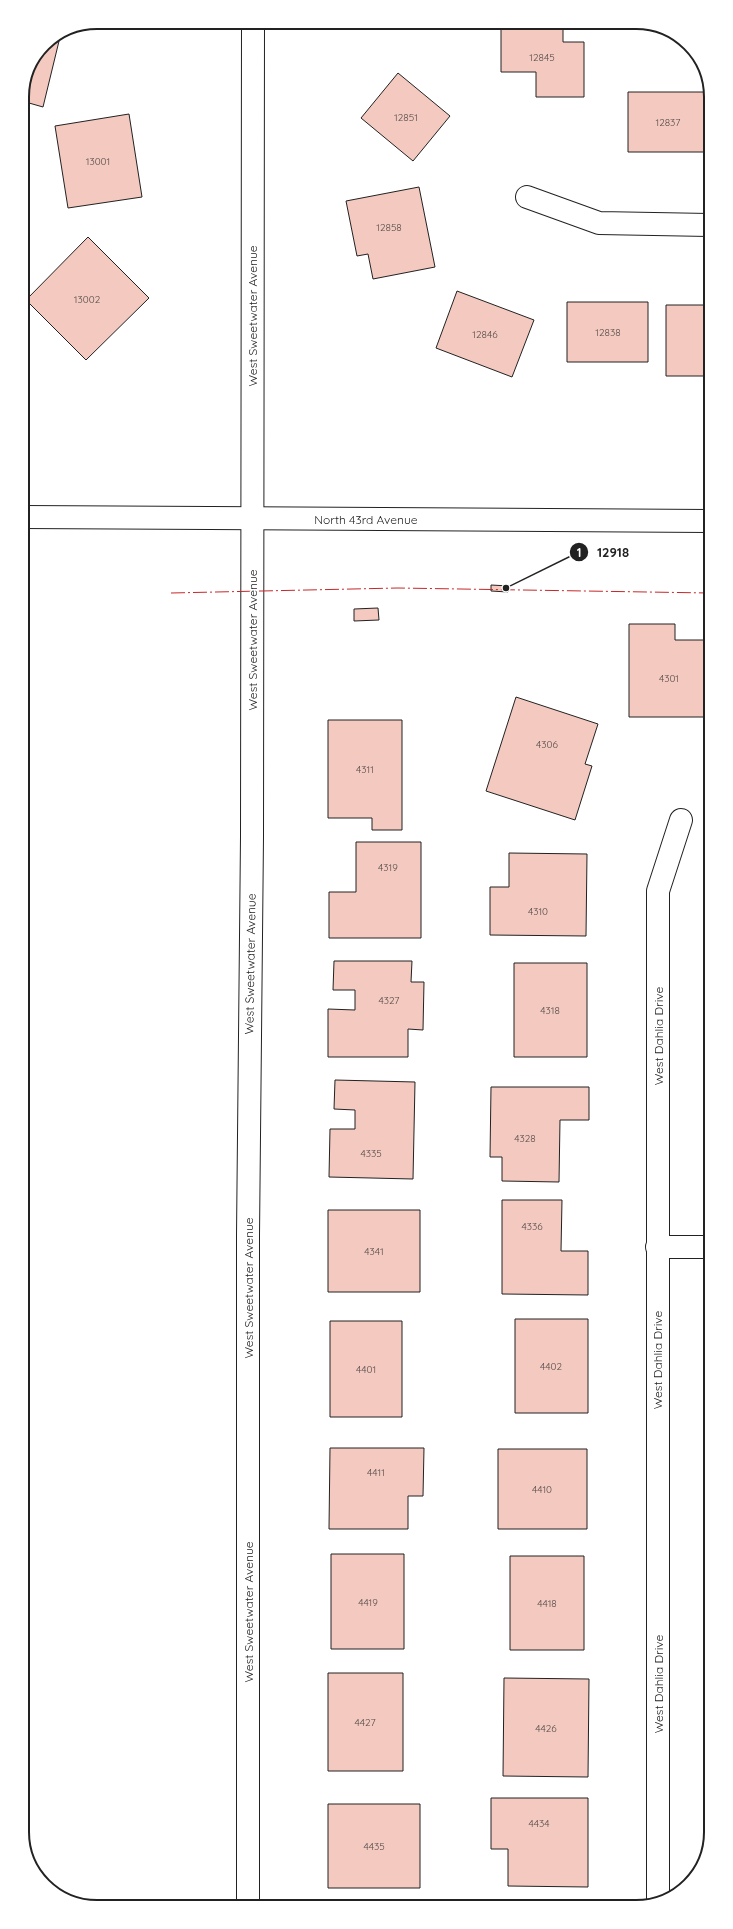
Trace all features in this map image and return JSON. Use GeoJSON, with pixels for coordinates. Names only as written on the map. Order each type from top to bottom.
{"type":"FeatureCollection","features":[{"type":"Feature","properties":{"kind":"street","name":"West Sweetwater Avenue"},"geometry":{"type":"LineString","coordinates":[[248,1900],[248,1235],[252,837],[253,29]]}},
{"type":"Feature","properties":{"kind":"street"},"geometry":{"type":"LineString","coordinates":[[526,197],[599,223],[704,225]]}},
{"type":"Feature","properties":{"kind":"street","name":"North 43rd Avenue"},"geometry":{"type":"LineString","coordinates":[[29,517],[704,521]]}},
{"type":"Feature","properties":{"kind":"street","name":"West Dahlia Drive"},"geometry":{"type":"LineString","coordinates":[[658,1897],[658,891],[681,820]]}},
{"type":"Feature","properties":{"kind":"street"},"geometry":{"type":"LineString","coordinates":[[657,1247],[704,1247]]}},
{"type":"Feature","properties":{"kind":"building"},"geometry":{"type":"Polygon","coordinates":[[[501,29],[563,29],[563,42],[584,42],[584,97],[536,97],[536,72],[501,72],[501,29]]]}},
{"type":"Feature","properties":{"kind":"building"},"geometry":{"type":"Polygon","coordinates":[[[59,40],[43,107],[29,103],[31,79],[43,55],[59,40]]]}},
{"type":"Feature","properties":{"kind":"building"},"geometry":{"type":"Polygon","coordinates":[[[398,73],[450,116],[413,161],[361,118],[398,73]]]}},
{"type":"Feature","properties":{"kind":"building"},"geometry":{"type":"Polygon","coordinates":[[[628,92],[704,92],[704,152],[628,152],[628,92]]]}},
{"type":"Feature","properties":{"kind":"building"},"geometry":{"type":"Polygon","coordinates":[[[129,114],[142,197],[68,208],[55,126],[129,114]]]}},
{"type":"Feature","properties":{"kind":"building"},"geometry":{"type":"Polygon","coordinates":[[[419,187],[435,267],[373,279],[368,254],[357,256],[346,201],[419,187]]]}},
{"type":"Feature","properties":{"kind":"building"},"geometry":{"type":"Polygon","coordinates":[[[88,237],[149,298],[86,360],[29,303],[29,297],[88,237]]]}},
{"type":"Feature","properties":{"kind":"building"},"geometry":{"type":"Polygon","coordinates":[[[457,291],[534,320],[512,377],[436,348],[457,291]]]}},
{"type":"Feature","properties":{"kind":"building"},"geometry":{"type":"Polygon","coordinates":[[[567,302],[648,302],[648,362],[567,362],[567,302]]]}},
{"type":"Feature","properties":{"kind":"building"},"geometry":{"type":"Polygon","coordinates":[[[666,305],[704,305],[704,376],[666,376],[666,305]]]}},
{"type":"Feature","properties":{"kind":"building"},"geometry":{"type":"Polygon","coordinates":[[[491,585],[509,586],[508,592],[491,591],[491,585]]]}},
{"type":"Feature","properties":{"kind":"building"},"geometry":{"type":"Polygon","coordinates":[[[378,608],[379,620],[354,621],[354,609],[378,608]]]}},
{"type":"Feature","properties":{"kind":"building"},"geometry":{"type":"Polygon","coordinates":[[[629,624],[675,624],[675,640],[704,640],[704,717],[629,717],[629,624]]]}},
{"type":"Feature","properties":{"kind":"building"},"geometry":{"type":"Polygon","coordinates":[[[516,697],[598,724],[585,764],[592,766],[575,820],[486,791],[516,697]]]}},
{"type":"Feature","properties":{"kind":"building"},"geometry":{"type":"Polygon","coordinates":[[[328,720],[402,720],[402,830],[372,830],[372,818],[328,818],[328,720]]]}},
{"type":"Feature","properties":{"kind":"building"},"geometry":{"type":"Polygon","coordinates":[[[356,842],[421,842],[421,938],[329,938],[329,892],[356,892],[356,842]]]}},
{"type":"Feature","properties":{"kind":"building"},"geometry":{"type":"Polygon","coordinates":[[[509,853],[587,854],[586,936],[490,935],[490,887],[509,887],[509,853]]]}},
{"type":"Feature","properties":{"kind":"building"},"geometry":{"type":"Polygon","coordinates":[[[334,961],[412,961],[411,982],[424,982],[423,1030],[408,1029],[408,1057],[328,1057],[328,1009],[355,1010],[355,990],[333,990],[334,961]]]}},
{"type":"Feature","properties":{"kind":"building"},"geometry":{"type":"Polygon","coordinates":[[[514,963],[587,963],[587,1057],[514,1057],[514,963]]]}},
{"type":"Feature","properties":{"kind":"building"},"geometry":{"type":"Polygon","coordinates":[[[335,1080],[415,1082],[413,1179],[329,1177],[330,1129],[355,1129],[355,1110],[334,1109],[335,1080]]]}},
{"type":"Feature","properties":{"kind":"building"},"geometry":{"type":"Polygon","coordinates":[[[491,1087],[589,1087],[589,1120],[560,1120],[559,1182],[502,1181],[502,1157],[490,1157],[491,1087]]]}},
{"type":"Feature","properties":{"kind":"building"},"geometry":{"type":"Polygon","coordinates":[[[502,1200],[562,1200],[561,1251],[588,1251],[588,1295],[502,1294],[502,1200]]]}},
{"type":"Feature","properties":{"kind":"building"},"geometry":{"type":"Polygon","coordinates":[[[328,1210],[420,1210],[420,1292],[328,1292],[328,1210]]]}},
{"type":"Feature","properties":{"kind":"building"},"geometry":{"type":"Polygon","coordinates":[[[515,1319],[588,1319],[588,1413],[515,1413],[515,1319]]]}},
{"type":"Feature","properties":{"kind":"building"},"geometry":{"type":"Polygon","coordinates":[[[330,1321],[402,1321],[402,1417],[330,1417],[330,1321]]]}},
{"type":"Feature","properties":{"kind":"building"},"geometry":{"type":"Polygon","coordinates":[[[330,1448],[424,1448],[423,1496],[408,1496],[408,1529],[329,1529],[330,1448]]]}},
{"type":"Feature","properties":{"kind":"building"},"geometry":{"type":"Polygon","coordinates":[[[498,1449],[587,1449],[587,1529],[498,1529],[498,1449]]]}},
{"type":"Feature","properties":{"kind":"building"},"geometry":{"type":"Polygon","coordinates":[[[331,1554],[404,1554],[404,1649],[331,1649],[331,1554]]]}},
{"type":"Feature","properties":{"kind":"building"},"geometry":{"type":"Polygon","coordinates":[[[510,1556],[584,1556],[584,1650],[510,1650],[510,1556]]]}},
{"type":"Feature","properties":{"kind":"building"},"geometry":{"type":"Polygon","coordinates":[[[328,1673],[403,1673],[403,1771],[328,1771],[328,1673]]]}},
{"type":"Feature","properties":{"kind":"building"},"geometry":{"type":"Polygon","coordinates":[[[504,1678],[589,1679],[588,1777],[503,1776],[504,1678]]]}},
{"type":"Feature","properties":{"kind":"building"},"geometry":{"type":"Polygon","coordinates":[[[491,1798],[588,1798],[588,1887],[508,1886],[508,1849],[491,1849],[491,1798]]]}},
{"type":"Feature","properties":{"kind":"building"},"geometry":{"type":"Polygon","coordinates":[[[328,1804],[420,1804],[420,1888],[328,1888],[328,1804]]]}},
{"type":"Feature","properties":{"kind":"power"},"geometry":{"type":"LineString","coordinates":[[171,593],[398,588],[704,593]]}},
{"type":"Feature","properties":{"kind":"place","name":"12918"},"geometry":{"type":"Point","coordinates":[506,588]}}]}
